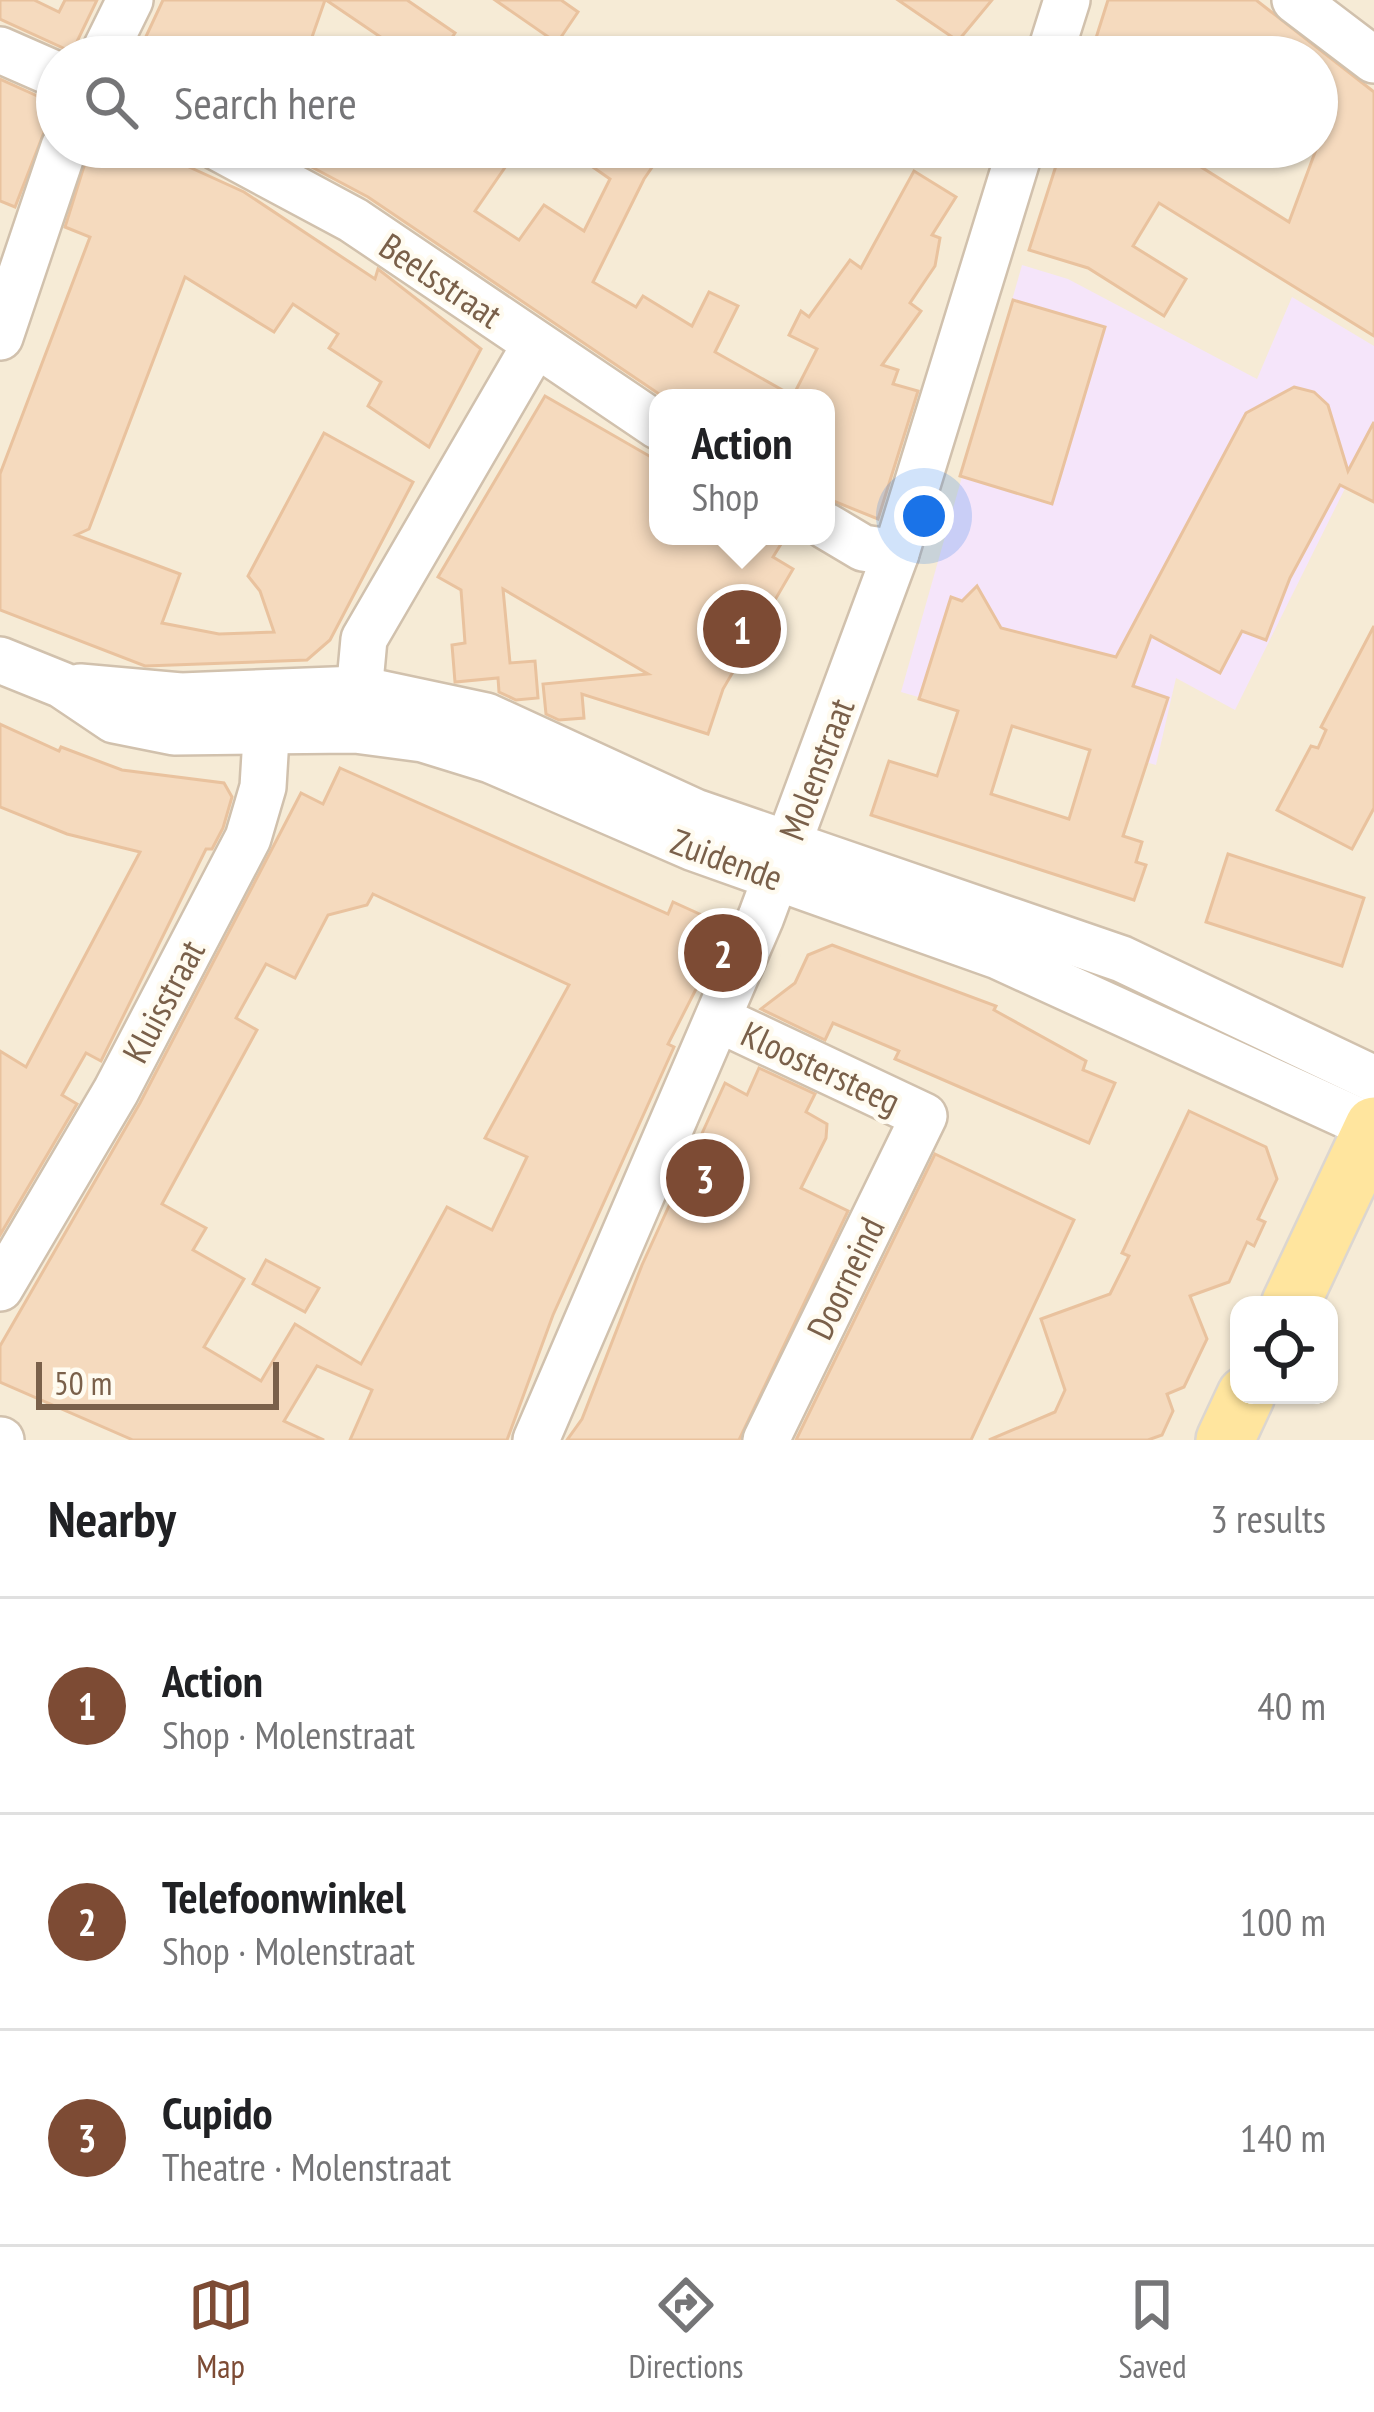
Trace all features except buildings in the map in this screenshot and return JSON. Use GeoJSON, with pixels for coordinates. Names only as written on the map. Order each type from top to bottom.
{"type":"FeatureCollection","features":[{"type":"Feature","properties":{"kind":"main road"},"geometry":{"type":"LineString","coordinates":[[1294,1296],[1374,1127]]}},
{"type":"Feature","properties":{"kind":"main road"},"geometry":{"type":"LineString","coordinates":[[1225,1440],[1242,1404]]}},
{"type":"Feature","properties":{"kind":"street"},"geometry":{"type":"LineString","coordinates":[[112,36],[130,0]]}},
{"type":"Feature","properties":{"kind":"street"},"geometry":{"type":"LineString","coordinates":[[1056,36],[1067,0]]}},
{"type":"Feature","properties":{"kind":"street"},"geometry":{"type":"LineString","coordinates":[[1295,0],[1374,60]]}},
{"type":"Feature","properties":{"kind":"street"},"geometry":{"type":"LineString","coordinates":[[0,50],[36,66]]}},
{"type":"Feature","properties":{"kind":"street"},"geometry":{"type":"LineString","coordinates":[[0,337],[57,168]]}},
{"type":"Feature","properties":{"kind":"street","name":"Beelsstraat"},"geometry":{"type":"LineString","coordinates":[[256,168],[353,220],[649,420]]}},
{"type":"Feature","properties":{"kind":"street","name":"Molenstraat"},"geometry":{"type":"LineString","coordinates":[[542,1438],[718,1019],[896,553],[1015,168]]}},
{"type":"Feature","properties":{"kind":"street"},"geometry":{"type":"LineString","coordinates":[[357,710],[364,639],[536,345]]}},
{"type":"Feature","properties":{"kind":"street"},"geometry":{"type":"LineString","coordinates":[[835,531],[863,548],[896,553]]}},
{"type":"Feature","properties":{"kind":"street","name":"Zuidende"},"geometry":{"type":"LineString","coordinates":[[0,660],[62,685],[114,720],[174,732],[267,713],[357,710],[486,716],[695,812],[781,861],[1374,1127]]}},
{"type":"Feature","properties":{"kind":"street","name":"Kluisstraat"},"geometry":{"type":"LineString","coordinates":[[0,1288],[116,1091],[248,838],[263,787],[267,713]]}},
{"type":"Feature","properties":{"kind":"street","name":"Zuidende"},"geometry":{"type":"LineString","coordinates":[[781,861],[1106,953],[1374,1079]]}},
{"type":"Feature","properties":{"kind":"street","name":"Kloostersteeg"},"geometry":{"type":"LineString","coordinates":[[718,1019],[924,1116]]}},
{"type":"Feature","properties":{"kind":"street","name":"Doorneind"},"geometry":{"type":"LineString","coordinates":[[766,1440],[924,1116]]}},
{"type":"Feature","properties":{"kind":"shaded area"},"geometry":{"type":"Polygon","coordinates":[[[0,0],[1374,0],[1374,1440],[0,1440],[0,0]]]}},
{"type":"Feature","properties":{"kind":"shaded area"},"geometry":{"type":"Polygon","coordinates":[[[1022,265],[1068,279],[1257,379],[1292,297],[1374,346],[1374,430],[1235,710],[1176,678],[1156,765],[901,692],[1022,265]]]}},
{"type":"Feature","properties":{"kind":"place","name":"Action"},"geometry":{"type":"Point","coordinates":[742,629]}},
{"type":"Feature","properties":{"kind":"place","name":"Telefoonwinkel"},"geometry":{"type":"Point","coordinates":[723,953]}},
{"type":"Feature","properties":{"kind":"place","name":"Cupido"},"geometry":{"type":"Point","coordinates":[705,1178]}}]}
